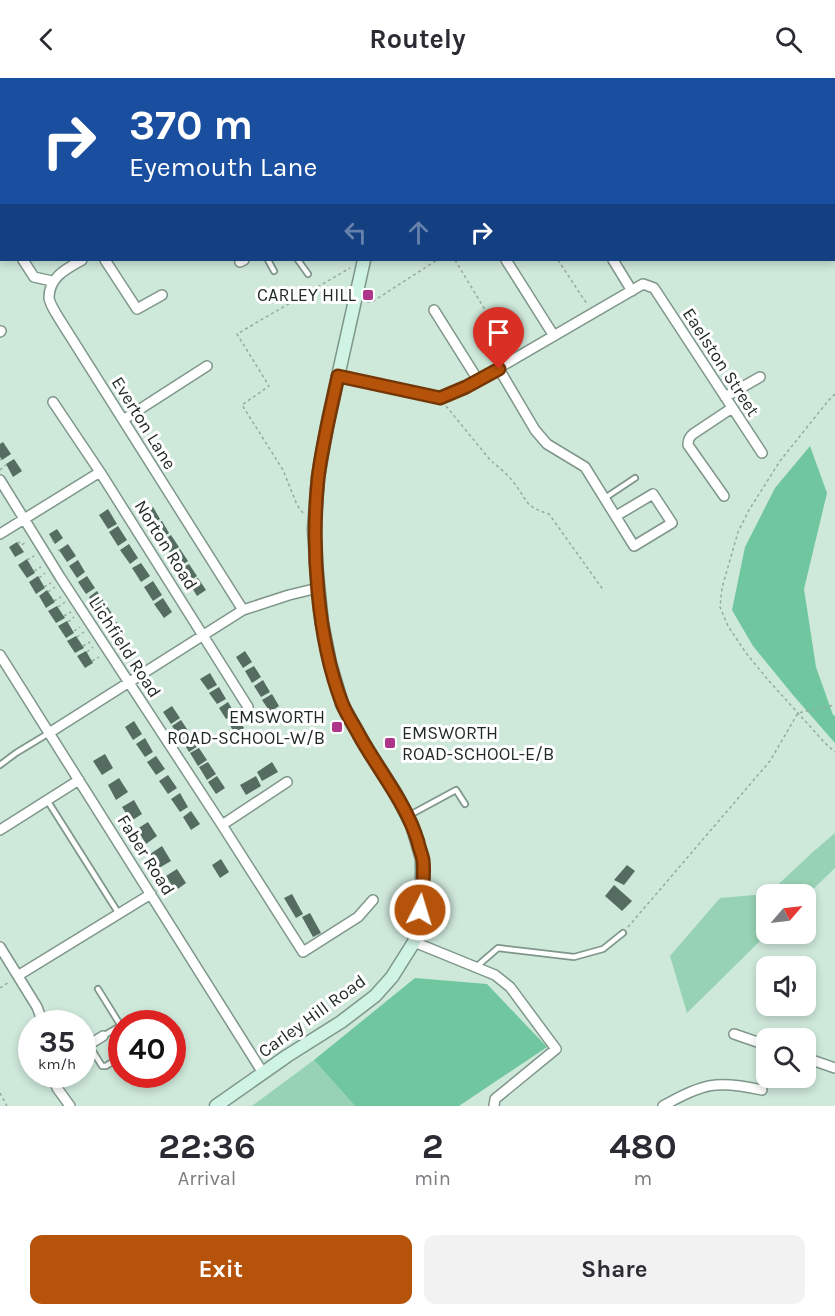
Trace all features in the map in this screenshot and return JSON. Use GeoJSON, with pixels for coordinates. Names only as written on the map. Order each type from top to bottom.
{"type":"FeatureCollection","features":[{"type":"Feature","properties":{"kind":"street"},"geometry":{"type":"LineString","coordinates":[[23,261],[34,276],[52,282],[62,272],[80,261]]}},
{"type":"Feature","properties":{"kind":"street"},"geometry":{"type":"LineString","coordinates":[[106,261],[137,309],[162,296]]}},
{"type":"Feature","properties":{"kind":"street"},"geometry":{"type":"LineString","coordinates":[[507,261],[554,336]]}},
{"type":"Feature","properties":{"kind":"street"},"geometry":{"type":"LineString","coordinates":[[338,376],[440,398],[499,369],[632,291],[614,261]]}},
{"type":"Feature","properties":{"kind":"street"},"geometry":{"type":"LineString","coordinates":[[359,262],[355,301],[318,477],[314,529],[322,623],[330,663],[342,704],[408,816],[423,859],[422,894],[414,942],[495,975],[510,987],[556,1049],[495,1099],[494,1106]]}},
{"type":"Feature","properties":{"kind":"street","name":"Everton Lane"},"geometry":{"type":"LineString","coordinates":[[52,282],[49,300],[60,320],[243,610]]}},
{"type":"Feature","properties":{"kind":"street","name":"Eaelston Street"},"geometry":{"type":"LineString","coordinates":[[632,291],[643,284],[654,288],[762,453]]}},
{"type":"Feature","properties":{"kind":"street"},"geometry":{"type":"LineString","coordinates":[[434,310],[478,380]]}},
{"type":"Feature","properties":{"kind":"street"},"geometry":{"type":"LineString","coordinates":[[123,420],[207,366]]}},
{"type":"Feature","properties":{"kind":"street"},"geometry":{"type":"LineString","coordinates":[[499,369],[535,430],[547,444],[585,466],[634,546],[672,524],[653,494],[616,516]]}},
{"type":"Feature","properties":{"kind":"street"},"geometry":{"type":"LineString","coordinates":[[725,397],[760,377]]}},
{"type":"Feature","properties":{"kind":"street","name":"Norton Road"},"geometry":{"type":"LineString","coordinates":[[54,402],[248,707]]}},
{"type":"Feature","properties":{"kind":"street"},"geometry":{"type":"LineString","coordinates":[[724,496],[688,442],[693,434],[732,408]]}},
{"type":"Feature","properties":{"kind":"street"},"geometry":{"type":"LineString","coordinates":[[0,534],[100,472]]}},
{"type":"Feature","properties":{"kind":"street","name":"Lichfield Road"},"geometry":{"type":"LineString","coordinates":[[0,480],[303,952],[358,917],[373,900]]}},
{"type":"Feature","properties":{"kind":"street"},"geometry":{"type":"LineString","coordinates":[[49,733],[243,610],[318,588]]}},
{"type":"Feature","properties":{"kind":"street","name":"Faber Road"},"geometry":{"type":"LineString","coordinates":[[1,659],[263,1073]]}},
{"type":"Feature","properties":{"kind":"street"},"geometry":{"type":"LineString","coordinates":[[0,830],[79,780]]}},
{"type":"Feature","properties":{"kind":"street"},"geometry":{"type":"LineString","coordinates":[[222,825],[287,782]]}},
{"type":"Feature","properties":{"kind":"street"},"geometry":{"type":"LineString","coordinates":[[19,975],[151,894]]}},
{"type":"Feature","properties":{"kind":"street","name":"Carley Hill Road"},"geometry":{"type":"LineString","coordinates":[[216,1106],[341,1022],[375,996],[392,977],[414,942]]}},
{"type":"Feature","properties":{"kind":"street"},"geometry":{"type":"LineString","coordinates":[[0,947],[38,1010]]}},
{"type":"Feature","properties":{"kind":"street"},"geometry":{"type":"LineString","coordinates":[[734,1034],[756,1042]]}},
{"type":"Feature","properties":{"kind":"street"},"geometry":{"type":"LineString","coordinates":[[96,1041],[103,1036]]}},
{"type":"Feature","properties":{"kind":"street"},"geometry":{"type":"LineString","coordinates":[[816,1061],[835,1068]]}},
{"type":"Feature","properties":{"kind":"street"},"geometry":{"type":"LineString","coordinates":[[663,1106],[699,1087],[715,1084],[738,1085],[762,1090]]}},
{"type":"Feature","properties":{"kind":"street"},"geometry":{"type":"LineString","coordinates":[[57,1088],[70,1106]]}},
{"type":"Feature","properties":{"kind":"lane"},"geometry":{"type":"LineString","coordinates":[[269,261],[274,271]]}},
{"type":"Feature","properties":{"kind":"lane"},"geometry":{"type":"LineString","coordinates":[[299,261],[308,274]]}},
{"type":"Feature","properties":{"kind":"lane"},"geometry":{"type":"LineString","coordinates":[[605,498],[635,478]]}},
{"type":"Feature","properties":{"kind":"lane"},"geometry":{"type":"LineString","coordinates":[[0,765],[49,733]]}},
{"type":"Feature","properties":{"kind":"lane"},"geometry":{"type":"LineString","coordinates":[[408,816],[456,790],[465,804]]}},
{"type":"Feature","properties":{"kind":"lane"},"geometry":{"type":"LineString","coordinates":[[47,800],[119,915]]}},
{"type":"Feature","properties":{"kind":"lane"},"geometry":{"type":"LineString","coordinates":[[476,967],[498,948],[574,957],[603,949],[623,933]]}},
{"type":"Feature","properties":{"kind":"lane"},"geometry":{"type":"LineString","coordinates":[[98,989],[112,1010]]}},
{"type":"Feature","properties":{"kind":"lane"},"geometry":{"type":"LineString","coordinates":[[103,1036],[108,1033]]}},
{"type":"Feature","properties":{"kind":"lane"},"geometry":{"type":"LineString","coordinates":[[96,1059],[102,1066],[108,1065]]}},
{"type":"Feature","properties":{"kind":"path"},"geometry":{"type":"LineString","coordinates":[[355,301],[372,302],[435,261]]}},
{"type":"Feature","properties":{"kind":"path"},"geometry":{"type":"LineString","coordinates":[[456,261],[515,359]]}},
{"type":"Feature","properties":{"kind":"path"},"geometry":{"type":"LineString","coordinates":[[559,261],[593,314]]}},
{"type":"Feature","properties":{"kind":"path"},"geometry":{"type":"LineString","coordinates":[[303,513],[297,505],[283,470],[242,405],[269,386],[237,334],[359,262]]}},
{"type":"Feature","properties":{"kind":"path"},"geometry":{"type":"LineString","coordinates":[[835,394],[780,460],[749,510],[738,532],[722,588],[720,607],[728,626],[746,653],[835,753]]}},
{"type":"Feature","properties":{"kind":"path"},"geometry":{"type":"LineString","coordinates":[[440,398],[490,460],[514,483],[526,503],[534,509],[549,514],[604,591]]}},
{"type":"Feature","properties":{"kind":"path"},"geometry":{"type":"LineString","coordinates":[[0,470],[6,465]]}},
{"type":"Feature","properties":{"kind":"path"},"geometry":{"type":"LineString","coordinates":[[52,540],[56,544]]}},
{"type":"Feature","properties":{"kind":"path"},"geometry":{"type":"LineString","coordinates":[[18,543],[21,545],[25,543]]}},
{"type":"Feature","properties":{"kind":"path"},"geometry":{"type":"LineString","coordinates":[[623,933],[770,761],[798,714],[835,705]]}},
{"type":"Feature","properties":{"kind":"path"},"geometry":{"type":"LineString","coordinates":[[0,1093],[7,1106]]}},
{"type":"Feature","properties":{"kind":"green space"},"geometry":{"type":"Polygon","coordinates":[[[810,446],[827,493],[804,589],[816,667],[835,716],[835,743],[753,646],[732,610],[745,547],[775,488],[810,446]]]}},
{"type":"Feature","properties":{"kind":"green space"},"geometry":{"type":"Polygon","coordinates":[[[835,833],[835,868],[816,886],[816,884],[779,884],[835,833]]]}},
{"type":"Feature","properties":{"kind":"green space"},"geometry":{"type":"Polygon","coordinates":[[[756,895],[757,944],[687,1013],[670,956],[720,898],[756,895]]]}},
{"type":"Feature","properties":{"kind":"green space"},"geometry":{"type":"Polygon","coordinates":[[[415,978],[487,984],[547,1047],[459,1106],[355,1106],[314,1060],[415,978]]]}},
{"type":"Feature","properties":{"kind":"green space"},"geometry":{"type":"Polygon","coordinates":[[[314,1060],[355,1106],[252,1106],[314,1060]]]}},
{"type":"Feature","properties":{"kind":"building"},"geometry":{"type":"Polygon","coordinates":[[[3,442],[11,454],[2,460],[0,444],[3,442]]]}},
{"type":"Feature","properties":{"kind":"building"},"geometry":{"type":"Polygon","coordinates":[[[14,459],[22,471],[13,477],[6,464],[14,459]]]}},
{"type":"Feature","properties":{"kind":"building"},"geometry":{"type":"Polygon","coordinates":[[[153,507],[160,519],[151,524],[144,512],[153,507]]]}},
{"type":"Feature","properties":{"kind":"building"},"geometry":{"type":"Polygon","coordinates":[[[108,509],[117,524],[108,529],[99,515],[108,509]]]}},
{"type":"Feature","properties":{"kind":"building"},"geometry":{"type":"Polygon","coordinates":[[[162,521],[169,533],[161,538],[153,526],[162,521]]]}},
{"type":"Feature","properties":{"kind":"building"},"geometry":{"type":"Polygon","coordinates":[[[118,526],[127,540],[118,546],[109,532],[118,526]]]}},
{"type":"Feature","properties":{"kind":"building"},"geometry":{"type":"Polygon","coordinates":[[[57,529],[63,538],[55,544],[49,534],[57,529]]]}},
{"type":"Feature","properties":{"kind":"building"},"geometry":{"type":"Polygon","coordinates":[[[171,535],[179,547],[170,553],[162,541],[171,535]]]}},
{"type":"Feature","properties":{"kind":"building"},"geometry":{"type":"Polygon","coordinates":[[[17,542],[24,552],[15,557],[9,547],[17,542]]]}},
{"type":"Feature","properties":{"kind":"building"},"geometry":{"type":"Polygon","coordinates":[[[68,544],[76,556],[67,562],[59,550],[68,544]]]}},
{"type":"Feature","properties":{"kind":"building"},"geometry":{"type":"Polygon","coordinates":[[[129,544],[138,558],[130,564],[120,550],[129,544]]]}},
{"type":"Feature","properties":{"kind":"building"},"geometry":{"type":"Polygon","coordinates":[[[180,549],[188,561],[179,567],[171,555],[180,549]]]}},
{"type":"Feature","properties":{"kind":"building"},"geometry":{"type":"Polygon","coordinates":[[[27,559],[35,573],[27,578],[18,565],[27,559]]]}},
{"type":"Feature","properties":{"kind":"building"},"geometry":{"type":"Polygon","coordinates":[[[78,560],[85,572],[77,578],[69,566],[78,560]]]}},
{"type":"Feature","properties":{"kind":"building"},"geometry":{"type":"Polygon","coordinates":[[[141,563],[150,576],[141,582],[132,568],[141,563]]]}},
{"type":"Feature","properties":{"kind":"building"},"geometry":{"type":"Polygon","coordinates":[[[189,564],[197,576],[188,582],[180,569],[189,564]]]}},
{"type":"Feature","properties":{"kind":"building"},"geometry":{"type":"Polygon","coordinates":[[[38,576],[45,588],[36,594],[29,582],[38,576]]]}},
{"type":"Feature","properties":{"kind":"building"},"geometry":{"type":"Polygon","coordinates":[[[87,576],[95,588],[86,594],[78,582],[87,576]]]}},
{"type":"Feature","properties":{"kind":"building"},"geometry":{"type":"Polygon","coordinates":[[[198,578],[206,590],[197,596],[189,583],[198,578]]]}},
{"type":"Feature","properties":{"kind":"building"},"geometry":{"type":"Polygon","coordinates":[[[153,581],[162,595],[153,601],[144,587],[153,581]]]}},
{"type":"Feature","properties":{"kind":"building"},"geometry":{"type":"Polygon","coordinates":[[[47,590],[55,602],[46,608],[39,596],[47,590]]]}},
{"type":"Feature","properties":{"kind":"building"},"geometry":{"type":"Polygon","coordinates":[[[97,591],[105,603],[96,609],[89,597],[97,591]]]}},
{"type":"Feature","properties":{"kind":"building"},"geometry":{"type":"Polygon","coordinates":[[[163,598],[172,612],[164,618],[154,604],[163,598]]]}},
{"type":"Feature","properties":{"kind":"building"},"geometry":{"type":"Polygon","coordinates":[[[57,606],[65,618],[56,623],[48,611],[57,606]]]}},
{"type":"Feature","properties":{"kind":"building"},"geometry":{"type":"Polygon","coordinates":[[[107,606],[115,618],[106,624],[98,612],[107,606]]]}},
{"type":"Feature","properties":{"kind":"building"},"geometry":{"type":"Polygon","coordinates":[[[67,621],[74,633],[66,638],[58,626],[67,621]]]}},
{"type":"Feature","properties":{"kind":"building"},"geometry":{"type":"Polygon","coordinates":[[[117,622],[124,634],[116,640],[108,627],[117,622]]]}},
{"type":"Feature","properties":{"kind":"building"},"geometry":{"type":"Polygon","coordinates":[[[76,636],[84,648],[75,653],[67,641],[76,636]]]}},
{"type":"Feature","properties":{"kind":"building"},"geometry":{"type":"Polygon","coordinates":[[[86,651],[93,663],[85,668],[77,656],[86,651]]]}},
{"type":"Feature","properties":{"kind":"building"},"geometry":{"type":"Polygon","coordinates":[[[245,651],[252,662],[243,668],[236,657],[245,651]]]}},
{"type":"Feature","properties":{"kind":"building"},"geometry":{"type":"Polygon","coordinates":[[[254,666],[261,677],[252,683],[245,671],[254,666]]]}},
{"type":"Feature","properties":{"kind":"building"},"geometry":{"type":"Polygon","coordinates":[[[210,673],[217,685],[208,690],[200,679],[210,673]]]}},
{"type":"Feature","properties":{"kind":"building"},"geometry":{"type":"Polygon","coordinates":[[[263,680],[270,692],[261,697],[254,686],[263,680]]]}},
{"type":"Feature","properties":{"kind":"building"},"geometry":{"type":"Polygon","coordinates":[[[219,687],[226,699],[217,704],[209,693],[219,687]]]}},
{"type":"Feature","properties":{"kind":"building"},"geometry":{"type":"Polygon","coordinates":[[[272,694],[279,706],[270,712],[262,700],[272,694]]]}},
{"type":"Feature","properties":{"kind":"building"},"geometry":{"type":"Polygon","coordinates":[[[228,702],[235,714],[226,719],[219,708],[228,702]]]}},
{"type":"Feature","properties":{"kind":"building"},"geometry":{"type":"Polygon","coordinates":[[[172,706],[180,718],[171,724],[163,712],[172,706]]]}},
{"type":"Feature","properties":{"kind":"building"},"geometry":{"type":"Polygon","coordinates":[[[237,716],[244,728],[235,734],[228,722],[237,716]]]}},
{"type":"Feature","properties":{"kind":"building"},"geometry":{"type":"Polygon","coordinates":[[[181,720],[189,732],[180,738],[172,726],[181,720]]]}},
{"type":"Feature","properties":{"kind":"building"},"geometry":{"type":"Polygon","coordinates":[[[134,721],[142,734],[133,740],[125,727],[134,721]]]}},
{"type":"Feature","properties":{"kind":"building"},"geometry":{"type":"Polygon","coordinates":[[[190,734],[198,746],[189,752],[181,739],[190,734]]]}},
{"type":"Feature","properties":{"kind":"building"},"geometry":{"type":"Polygon","coordinates":[[[145,738],[153,752],[145,757],[136,744],[145,738]]]}},
{"type":"Feature","properties":{"kind":"building"},"geometry":{"type":"Polygon","coordinates":[[[199,748],[207,760],[198,766],[190,753],[199,748]]]}},
{"type":"Feature","properties":{"kind":"building"},"geometry":{"type":"Polygon","coordinates":[[[105,754],[113,768],[102,775],[93,761],[105,754]]]}},
{"type":"Feature","properties":{"kind":"building"},"geometry":{"type":"Polygon","coordinates":[[[156,756],[165,769],[156,775],[147,762],[156,756]]]}},
{"type":"Feature","properties":{"kind":"building"},"geometry":{"type":"Polygon","coordinates":[[[208,762],[216,774],[207,780],[199,767],[208,762]]]}},
{"type":"Feature","properties":{"kind":"building"},"geometry":{"type":"Polygon","coordinates":[[[272,762],[278,772],[262,781],[257,772],[272,762]]]}},
{"type":"Feature","properties":{"kind":"building"},"geometry":{"type":"Polygon","coordinates":[[[168,775],[177,788],[168,794],[159,781],[168,775]]]}},
{"type":"Feature","properties":{"kind":"building"},"geometry":{"type":"Polygon","coordinates":[[[217,776],[225,788],[216,794],[208,782],[217,776]]]}},
{"type":"Feature","properties":{"kind":"building"},"geometry":{"type":"Polygon","coordinates":[[[256,776],[261,786],[246,795],[240,785],[256,776]]]}},
{"type":"Feature","properties":{"kind":"building"},"geometry":{"type":"Polygon","coordinates":[[[119,778],[128,792],[116,800],[108,785],[119,778]]]}},
{"type":"Feature","properties":{"kind":"building"},"geometry":{"type":"Polygon","coordinates":[[[180,793],[188,807],[180,812],[171,799],[180,793]]]}},
{"type":"Feature","properties":{"kind":"building"},"geometry":{"type":"Polygon","coordinates":[[[134,800],[142,814],[131,821],[122,807],[134,800]]]}},
{"type":"Feature","properties":{"kind":"building"},"geometry":{"type":"Polygon","coordinates":[[[191,811],[200,824],[191,830],[183,817],[191,811]]]}},
{"type":"Feature","properties":{"kind":"building"},"geometry":{"type":"Polygon","coordinates":[[[148,822],[157,836],[146,844],[137,829],[148,822]]]}},
{"type":"Feature","properties":{"kind":"building"},"geometry":{"type":"Polygon","coordinates":[[[162,846],[171,861],[159,868],[150,854],[162,846]]]}},
{"type":"Feature","properties":{"kind":"building"},"geometry":{"type":"Polygon","coordinates":[[[221,859],[229,872],[220,878],[212,865],[221,859]]]}},
{"type":"Feature","properties":{"kind":"building"},"geometry":{"type":"Polygon","coordinates":[[[627,865],[635,871],[624,885],[614,880],[627,865]]]}},
{"type":"Feature","properties":{"kind":"building"},"geometry":{"type":"Polygon","coordinates":[[[177,869],[186,883],[175,891],[166,876],[177,869]]]}},
{"type":"Feature","properties":{"kind":"building"},"geometry":{"type":"Polygon","coordinates":[[[614,885],[632,901],[622,911],[605,896],[614,885]]]}},
{"type":"Feature","properties":{"kind":"building"},"geometry":{"type":"Polygon","coordinates":[[[292,894],[303,914],[296,918],[284,898],[292,894]]]}},
{"type":"Feature","properties":{"kind":"building"},"geometry":{"type":"Polygon","coordinates":[[[310,913],[321,933],[313,937],[302,917],[310,913]]]}},
{"type":"Feature","properties":{"kind":"place","name":"CARLEY HILL"},"geometry":{"type":"Point","coordinates":[368,295]}},
{"type":"Feature","properties":{"kind":"place","name":"EMSWORTH ROAD-SCHOOL-W/B"},"geometry":{"type":"Point","coordinates":[337,727]}},
{"type":"Feature","properties":{"kind":"place","name":"EMSWORTH ROAD-SCHOOL-E/B"},"geometry":{"type":"Point","coordinates":[390,743]}},
{"type":"Feature","properties":{"kind":"route"},"geometry":{"type":"LineString","coordinates":[[420,910],[423,859],[412,825],[342,704],[330,663],[322,623],[314,529],[318,477],[338,376],[440,398],[499,369]]}}]}
